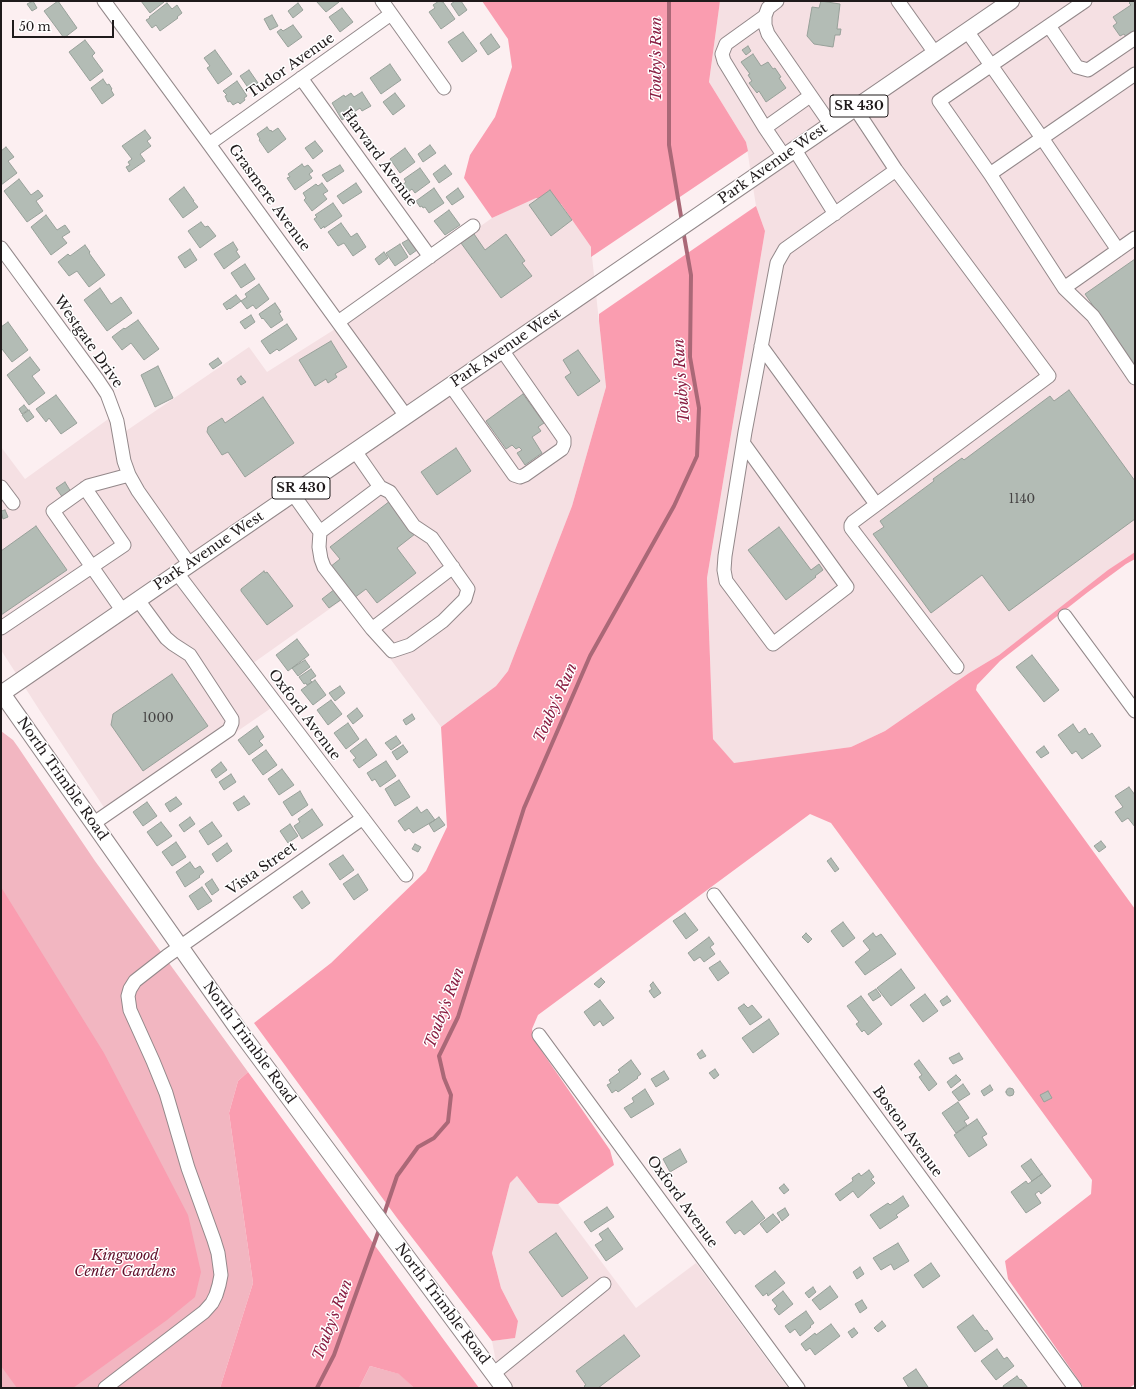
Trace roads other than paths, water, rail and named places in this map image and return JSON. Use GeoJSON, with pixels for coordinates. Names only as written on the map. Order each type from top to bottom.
{"type":"FeatureCollection","features":[{"type":"Feature","properties":{"kind":"main road","name":"Park Avenue West"},"geometry":{"type":"LineString","coordinates":[[1,693],[1011,1]]}},
{"type":"Feature","properties":{"kind":"main road","name":"North Trimble Road"},"geometry":{"type":"LineString","coordinates":[[1,693],[94,822],[238,1029],[504,1388]]}},
{"type":"Feature","properties":{"kind":"street","name":"Grasmere Avenue"},"geometry":{"type":"LineString","coordinates":[[104,1],[406,416]]}},
{"type":"Feature","properties":{"kind":"street"},"geometry":{"type":"LineString","coordinates":[[382,1],[444,88]]}},
{"type":"Feature","properties":{"kind":"street"},"geometry":{"type":"LineString","coordinates":[[777,1],[768,8],[765,16],[765,25],[768,34],[831,125]]}},
{"type":"Feature","properties":{"kind":"street"},"geometry":{"type":"LineString","coordinates":[[898,1],[935,53]]}},
{"type":"Feature","properties":{"kind":"street"},"geometry":{"type":"LineString","coordinates":[[1085,1],[939,101],[990,174],[1064,288],[1093,316],[1135,378]]}},
{"type":"Feature","properties":{"kind":"street","name":"Tudor Avenue"},"geometry":{"type":"LineString","coordinates":[[209,144],[391,14]]}},
{"type":"Feature","properties":{"kind":"street"},"geometry":{"type":"LineString","coordinates":[[765,16],[726,44],[722,54],[724,61],[765,128],[790,153],[836,214]]}},
{"type":"Feature","properties":{"kind":"street"},"geometry":{"type":"LineString","coordinates":[[1048,26],[1077,67],[1088,70],[1135,38]]}},
{"type":"Feature","properties":{"kind":"street"},"geometry":{"type":"LineString","coordinates":[[967,31],[1118,250]]}},
{"type":"Feature","properties":{"kind":"street"},"geometry":{"type":"LineString","coordinates":[[990,174],[1135,74]]}},
{"type":"Feature","properties":{"kind":"street","name":"Harvard Avenue"},"geometry":{"type":"LineString","coordinates":[[301,78],[430,257]]}},
{"type":"Feature","properties":{"kind":"street"},"geometry":{"type":"LineString","coordinates":[[765,128],[810,96]]}},
{"type":"Feature","properties":{"kind":"street"},"geometry":{"type":"LineString","coordinates":[[855,108],[896,170],[1049,376],[876,504],[853,522],[851,528],[957,667]]}},
{"type":"Feature","properties":{"kind":"street"},"geometry":{"type":"LineString","coordinates":[[744,444],[847,587],[773,644],[726,581],[724,570],[725,556],[744,444],[777,264],[785,249],[896,170]]}},
{"type":"Feature","properties":{"kind":"street"},"geometry":{"type":"LineString","coordinates":[[338,322],[472,226]]}},
{"type":"Feature","properties":{"kind":"street"},"geometry":{"type":"LineString","coordinates":[[1064,288],[1135,238]]}},
{"type":"Feature","properties":{"kind":"street","name":"Westgate Drive"},"geometry":{"type":"LineString","coordinates":[[1,248],[97,379],[106,394],[117,421],[124,461],[129,475],[183,569]]}},
{"type":"Feature","properties":{"kind":"street"},"geometry":{"type":"LineString","coordinates":[[762,346],[876,504]]}},
{"type":"Feature","properties":{"kind":"street"},"geometry":{"type":"LineString","coordinates":[[451,386],[514,475],[520,477],[525,476],[562,449],[564,438],[502,350]]}},
{"type":"Feature","properties":{"kind":"street"},"geometry":{"type":"LineString","coordinates":[[293,494],[320,532],[319,547],[324,567],[372,629],[392,651],[410,645],[443,621],[465,599],[468,589],[432,538],[414,526],[390,492],[380,487],[355,450]]}},
{"type":"Feature","properties":{"kind":"street"},"geometry":{"type":"LineString","coordinates":[[122,610],[53,510],[85,488],[129,475]]}},
{"type":"Feature","properties":{"kind":"street"},"geometry":{"type":"LineString","coordinates":[[1,487],[13,503]]}},
{"type":"Feature","properties":{"kind":"street"},"geometry":{"type":"LineString","coordinates":[[320,532],[380,487]]}},
{"type":"Feature","properties":{"kind":"street"},"geometry":{"type":"LineString","coordinates":[[1,628],[124,545],[85,488]]}},
{"type":"Feature","properties":{"kind":"street"},"geometry":{"type":"LineString","coordinates":[[372,629],[453,567]]}},
{"type":"Feature","properties":{"kind":"street","name":"Oxford Avenue"},"geometry":{"type":"LineString","coordinates":[[183,569],[406,875]]}},
{"type":"Feature","properties":{"kind":"street"},"geometry":{"type":"LineString","coordinates":[[94,822],[229,730],[232,723],[232,719],[190,655],[166,638],[138,600]]}},
{"type":"Feature","properties":{"kind":"street"},"geometry":{"type":"LineString","coordinates":[[1065,616],[1135,711]]}},
{"type":"Feature","properties":{"kind":"street","name":"Vista Street"},"geometry":{"type":"LineString","coordinates":[[105,1388],[204,1312],[212,1303],[219,1285],[220,1264],[214,1240],[188,1168],[166,1093],[128,1003],[130,989],[136,981],[180,946],[363,818]]}},
{"type":"Feature","properties":{"kind":"street","name":"Boston Avenue"},"geometry":{"type":"LineString","coordinates":[[714,895],[1075,1388]]}},
{"type":"Feature","properties":{"kind":"street","name":"Oxford Avenue"},"geometry":{"type":"LineString","coordinates":[[539,1035],[798,1388]]}},
{"type":"Feature","properties":{"kind":"street"},"geometry":{"type":"LineString","coordinates":[[493,1374],[604,1284]]}},
{"type":"Feature","properties":{"kind":"waterway","name":"Touby's Run"},"geometry":{"type":"LineString","coordinates":[[669,1],[669,145],[682,222]]}},
{"type":"Feature","properties":{"kind":"waterway","name":"Touby's Run"},"geometry":{"type":"LineString","coordinates":[[383,1217],[397,1176],[418,1147],[434,1138],[448,1122],[451,1095],[444,1078],[439,1056],[458,1017],[524,808],[590,656],[674,506],[697,456],[699,408],[690,357],[691,275],[683,230]]}},
{"type":"Feature","properties":{"kind":"waterway","name":"Touby's Run"},"geometry":{"type":"LineString","coordinates":[[317,1388],[334,1355],[380,1227]]}},
{"type":"Feature","properties":{"kind":"park label","name":"Kingwood Center Gardens"},"geometry":{"type":"Point","coordinates":[125,1264]}}]}
